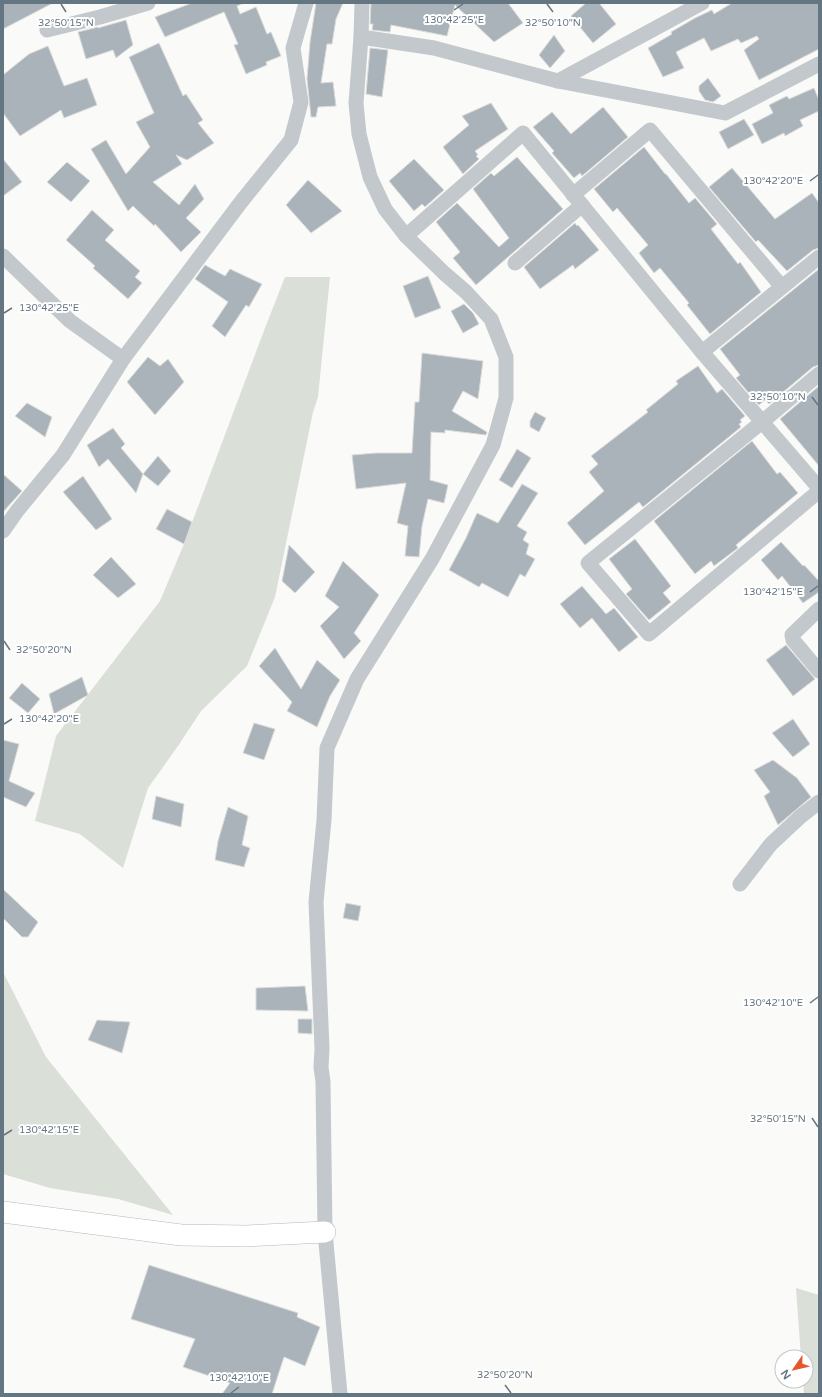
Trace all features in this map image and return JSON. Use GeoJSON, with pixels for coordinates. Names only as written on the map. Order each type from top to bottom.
{"type":"FeatureCollection","features":[{"type":"Feature","properties":{"kind":"street"},"geometry":{"type":"LineString","coordinates":[[47,30],[148,3]]}},
{"type":"Feature","properties":{"kind":"street"},"geometry":{"type":"LineString","coordinates":[[3,531],[17,511],[63,455],[123,359],[241,202],[291,140],[301,102],[292,48],[306,3]]}},
{"type":"Feature","properties":{"kind":"street"},"geometry":{"type":"LineString","coordinates":[[340,1394],[325,1232],[323,1082],[321,1067],[322,1049],[316,902],[324,820],[327,748],[357,678],[432,559],[493,445],[506,398],[506,357],[491,319],[466,292],[406,236],[385,209],[370,177],[359,134],[356,103],[362,3]]}},
{"type":"Feature","properties":{"kind":"street"},"geometry":{"type":"LineString","coordinates":[[558,81],[702,3]]}},
{"type":"Feature","properties":{"kind":"street"},"geometry":{"type":"LineString","coordinates":[[361,37],[434,48],[558,81],[725,113],[819,64]]}},
{"type":"Feature","properties":{"kind":"street"},"geometry":{"type":"LineString","coordinates":[[515,263],[577,200],[650,130],[782,287]]}},
{"type":"Feature","properties":{"kind":"street"},"geometry":{"type":"LineString","coordinates":[[406,236],[523,133],[702,352],[819,488]]}},
{"type":"Feature","properties":{"kind":"street"},"geometry":{"type":"LineString","coordinates":[[3,256],[70,321],[123,359]]}},
{"type":"Feature","properties":{"kind":"street"},"geometry":{"type":"LineString","coordinates":[[702,352],[819,257]]}},
{"type":"Feature","properties":{"kind":"street"},"geometry":{"type":"LineString","coordinates":[[819,374],[588,563],[649,634],[819,492]]}},
{"type":"Feature","properties":{"kind":"street"},"geometry":{"type":"LineString","coordinates":[[819,609],[792,634],[793,640],[819,671]]}},
{"type":"Feature","properties":{"kind":"street"},"geometry":{"type":"LineString","coordinates":[[740,884],[771,844],[801,816],[819,802]]}},
{"type":"Feature","properties":{"kind":"street"},"geometry":{"type":"LineString","coordinates":[[3,1212],[181,1235],[246,1236],[325,1232]]}},
{"type":"Feature","properties":{"kind":"shaded area"},"geometry":{"type":"Polygon","coordinates":[[[285,277],[330,277],[318,397],[313,412],[275,597],[247,666],[201,711],[148,788],[123,868],[80,834],[35,821],[56,736],[160,601],[184,544],[285,277]]]}},
{"type":"Feature","properties":{"kind":"shaded area"},"geometry":{"type":"Polygon","coordinates":[[[3,972],[46,1057],[173,1215],[118,1199],[50,1188],[3,1174],[3,972]]]}},
{"type":"Feature","properties":{"kind":"shaded area"},"geometry":{"type":"Polygon","coordinates":[[[796,1288],[819,1295],[819,1394],[804,1394],[804,1389],[814,1389],[814,1349],[800,1349],[796,1288]]]}},
{"type":"Feature","properties":{"kind":"building"},"geometry":{"type":"Polygon","coordinates":[[[3,3],[53,3],[3,29],[3,3]]]}},
{"type":"Feature","properties":{"kind":"building"},"geometry":{"type":"Polygon","coordinates":[[[192,3],[244,3],[237,6],[240,14],[256,7],[267,34],[271,32],[281,56],[266,62],[267,65],[246,74],[234,45],[238,44],[224,12],[165,37],[155,17],[192,3]]]}},
{"type":"Feature","properties":{"kind":"building"},"geometry":{"type":"Polygon","coordinates":[[[316,3],[343,3],[336,19],[332,44],[327,44],[321,83],[333,82],[336,106],[318,107],[316,117],[311,117],[307,79],[310,42],[316,3]]]}},
{"type":"Feature","properties":{"kind":"building"},"geometry":{"type":"Polygon","coordinates":[[[371,3],[508,3],[523,23],[494,42],[455,5],[447,36],[391,25],[390,32],[372,30],[373,24],[370,24],[371,3]]]}},
{"type":"Feature","properties":{"kind":"building"},"geometry":{"type":"Polygon","coordinates":[[[586,3],[599,3],[616,24],[593,43],[571,16],[586,3]]]}},
{"type":"Feature","properties":{"kind":"building"},"geometry":{"type":"Polygon","coordinates":[[[732,3],[819,3],[819,49],[759,80],[744,50],[759,39],[757,36],[741,43],[738,39],[711,51],[704,38],[676,52],[684,68],[663,77],[648,48],[695,18],[712,10],[714,14],[732,3]]]}},
{"type":"Feature","properties":{"kind":"building"},"geometry":{"type":"Polygon","coordinates":[[[126,20],[133,45],[116,58],[113,50],[86,59],[78,32],[126,20]]]}},
{"type":"Feature","properties":{"kind":"building"},"geometry":{"type":"Polygon","coordinates":[[[554,35],[565,51],[550,68],[539,55],[554,35]]]}},
{"type":"Feature","properties":{"kind":"building"},"geometry":{"type":"Polygon","coordinates":[[[159,43],[183,96],[186,94],[203,120],[198,123],[214,143],[187,160],[176,155],[182,164],[153,182],[179,205],[195,184],[204,199],[186,218],[201,232],[181,252],[155,224],[154,226],[133,206],[128,211],[91,149],[106,140],[126,174],[150,147],[136,122],[154,113],[129,57],[159,43]]]}},
{"type":"Feature","properties":{"kind":"building"},"geometry":{"type":"Polygon","coordinates":[[[48,46],[64,86],[87,78],[97,105],[64,118],[61,110],[20,136],[3,113],[3,75],[29,54],[48,46]]]}},
{"type":"Feature","properties":{"kind":"building"},"geometry":{"type":"Polygon","coordinates":[[[370,48],[388,50],[382,97],[366,94],[370,48]]]}},
{"type":"Feature","properties":{"kind":"building"},"geometry":{"type":"Polygon","coordinates":[[[708,78],[721,96],[713,102],[705,100],[699,91],[699,86],[708,78]]]}},
{"type":"Feature","properties":{"kind":"building"},"geometry":{"type":"Polygon","coordinates":[[[814,88],[819,100],[819,111],[800,120],[803,126],[785,136],[784,133],[762,144],[752,124],[773,113],[769,105],[787,96],[789,99],[814,88]]]}},
{"type":"Feature","properties":{"kind":"building"},"geometry":{"type":"Polygon","coordinates":[[[491,103],[508,129],[475,151],[478,155],[476,156],[479,159],[463,174],[443,147],[469,125],[462,116],[491,103]]]}},
{"type":"Feature","properties":{"kind":"building"},"geometry":{"type":"Polygon","coordinates":[[[603,107],[628,137],[582,176],[580,173],[574,178],[552,153],[554,151],[533,127],[552,112],[571,134],[603,107]]]}},
{"type":"Feature","properties":{"kind":"building"},"geometry":{"type":"Polygon","coordinates":[[[744,119],[754,135],[728,149],[719,132],[744,119]]]}},
{"type":"Feature","properties":{"kind":"building"},"geometry":{"type":"Polygon","coordinates":[[[644,147],[689,203],[695,198],[717,224],[711,229],[738,264],[740,262],[761,292],[710,334],[687,305],[689,303],[660,268],[654,273],[639,253],[648,245],[617,208],[613,212],[594,189],[644,147]]]}},
{"type":"Feature","properties":{"kind":"building"},"geometry":{"type":"Polygon","coordinates":[[[517,157],[563,209],[476,285],[453,258],[460,252],[436,222],[457,203],[499,247],[509,238],[473,189],[491,173],[494,176],[517,157]]]}},
{"type":"Feature","properties":{"kind":"building"},"geometry":{"type":"Polygon","coordinates":[[[3,159],[22,182],[3,196],[3,159]]]}},
{"type":"Feature","properties":{"kind":"building"},"geometry":{"type":"Polygon","coordinates":[[[414,159],[444,190],[425,207],[422,204],[414,211],[389,181],[414,159]]]}},
{"type":"Feature","properties":{"kind":"building"},"geometry":{"type":"Polygon","coordinates":[[[67,162],[90,181],[71,202],[47,182],[67,162]]]}},
{"type":"Feature","properties":{"kind":"building"},"geometry":{"type":"Polygon","coordinates":[[[732,168],[775,219],[812,193],[819,203],[819,248],[813,250],[787,271],[758,240],[756,242],[709,187],[732,168]]]}},
{"type":"Feature","properties":{"kind":"building"},"geometry":{"type":"Polygon","coordinates":[[[308,180],[342,211],[311,233],[286,205],[308,180]]]}},
{"type":"Feature","properties":{"kind":"building"},"geometry":{"type":"Polygon","coordinates":[[[92,210],[114,230],[105,240],[140,271],[135,277],[142,283],[128,299],[93,268],[95,266],[66,240],[92,210]]]}},
{"type":"Feature","properties":{"kind":"building"},"geometry":{"type":"Polygon","coordinates":[[[575,223],[599,250],[575,269],[573,265],[540,289],[524,267],[575,223]]]}},
{"type":"Feature","properties":{"kind":"building"},"geometry":{"type":"Polygon","coordinates":[[[205,265],[225,276],[230,269],[262,284],[249,307],[246,305],[225,337],[212,326],[228,302],[195,279],[205,265]]]}},
{"type":"Feature","properties":{"kind":"building"},"geometry":{"type":"Polygon","coordinates":[[[819,269],[819,365],[813,367],[769,404],[765,400],[759,405],[736,378],[740,375],[720,349],[819,269]]]}},
{"type":"Feature","properties":{"kind":"building"},"geometry":{"type":"Polygon","coordinates":[[[428,276],[441,308],[415,318],[403,286],[428,276]]]}},
{"type":"Feature","properties":{"kind":"building"},"geometry":{"type":"Polygon","coordinates":[[[464,304],[473,313],[479,324],[463,333],[451,311],[464,304]]]}},
{"type":"Feature","properties":{"kind":"building"},"geometry":{"type":"Polygon","coordinates":[[[422,353],[483,361],[478,399],[463,391],[452,411],[487,432],[486,435],[445,430],[445,433],[431,432],[430,480],[448,485],[444,503],[428,499],[422,526],[419,557],[405,556],[408,526],[397,523],[406,483],[356,489],[352,455],[412,453],[415,402],[419,402],[422,353]]]}},
{"type":"Feature","properties":{"kind":"building"},"geometry":{"type":"Polygon","coordinates":[[[148,357],[160,366],[168,359],[184,382],[155,415],[127,382],[148,357]]]}},
{"type":"Feature","properties":{"kind":"building"},"geometry":{"type":"Polygon","coordinates":[[[698,366],[717,393],[722,389],[745,416],[740,420],[742,422],[739,424],[741,427],[643,507],[639,502],[585,545],[567,523],[604,491],[589,472],[598,464],[591,456],[648,412],[646,410],[678,384],[676,381],[698,366]]]}},
{"type":"Feature","properties":{"kind":"building"},"geometry":{"type":"Polygon","coordinates":[[[819,386],[819,466],[780,419],[819,386]]]}},
{"type":"Feature","properties":{"kind":"building"},"geometry":{"type":"Polygon","coordinates":[[[27,403],[52,417],[45,437],[15,416],[27,403]]]}},
{"type":"Feature","properties":{"kind":"building"},"geometry":{"type":"Polygon","coordinates":[[[535,412],[546,418],[539,432],[530,427],[530,421],[535,412]]]}},
{"type":"Feature","properties":{"kind":"building"},"geometry":{"type":"Polygon","coordinates":[[[113,428],[125,444],[121,448],[143,474],[136,493],[108,459],[99,467],[87,445],[113,428]]]}},
{"type":"Feature","properties":{"kind":"building"},"geometry":{"type":"Polygon","coordinates":[[[752,441],[777,474],[780,472],[798,493],[736,545],[738,548],[714,566],[711,561],[695,574],[654,521],[752,441]]]}},
{"type":"Feature","properties":{"kind":"building"},"geometry":{"type":"Polygon","coordinates":[[[517,449],[531,458],[512,488],[499,480],[517,449]]]}},
{"type":"Feature","properties":{"kind":"building"},"geometry":{"type":"Polygon","coordinates":[[[158,456],[171,471],[158,486],[143,474],[158,456]]]}},
{"type":"Feature","properties":{"kind":"building"},"geometry":{"type":"Polygon","coordinates":[[[3,474],[22,491],[3,512],[3,474]]]}},
{"type":"Feature","properties":{"kind":"building"},"geometry":{"type":"Polygon","coordinates":[[[83,476],[112,519],[96,530],[63,492],[83,476]]]}},
{"type":"Feature","properties":{"kind":"building"},"geometry":{"type":"Polygon","coordinates":[[[522,484],[538,493],[517,526],[527,532],[523,540],[529,544],[526,554],[535,559],[525,577],[520,574],[508,597],[482,583],[479,587],[449,570],[477,513],[498,523],[522,484]]]}},
{"type":"Feature","properties":{"kind":"building"},"geometry":{"type":"Polygon","coordinates":[[[167,509],[192,522],[184,544],[156,529],[167,509]]]}},
{"type":"Feature","properties":{"kind":"building"},"geometry":{"type":"Polygon","coordinates":[[[635,539],[671,586],[663,593],[671,602],[649,620],[626,594],[632,589],[609,559],[635,539]]]}},
{"type":"Feature","properties":{"kind":"building"},"geometry":{"type":"Polygon","coordinates":[[[781,542],[819,581],[819,592],[803,603],[782,576],[778,580],[761,560],[781,542]]]}},
{"type":"Feature","properties":{"kind":"building"},"geometry":{"type":"Polygon","coordinates":[[[289,545],[315,572],[295,593],[282,581],[289,545]]]}},
{"type":"Feature","properties":{"kind":"building"},"geometry":{"type":"Polygon","coordinates":[[[111,557],[136,584],[118,598],[93,575],[111,557]]]}},
{"type":"Feature","properties":{"kind":"building"},"geometry":{"type":"Polygon","coordinates":[[[343,561],[379,595],[354,633],[361,641],[344,659],[320,626],[339,607],[325,596],[343,561]]]}},
{"type":"Feature","properties":{"kind":"building"},"geometry":{"type":"Polygon","coordinates":[[[582,586],[606,614],[614,608],[638,637],[619,652],[592,618],[580,628],[560,604],[582,586]]]}},
{"type":"Feature","properties":{"kind":"building"},"geometry":{"type":"Polygon","coordinates":[[[786,645],[815,679],[793,696],[766,660],[786,645]]]}},
{"type":"Feature","properties":{"kind":"building"},"geometry":{"type":"Polygon","coordinates":[[[275,648],[301,689],[317,660],[340,680],[330,696],[317,727],[287,711],[292,702],[259,666],[275,648]]]}},
{"type":"Feature","properties":{"kind":"building"},"geometry":{"type":"Polygon","coordinates":[[[82,677],[88,695],[54,714],[49,694],[82,677]]]}},
{"type":"Feature","properties":{"kind":"building"},"geometry":{"type":"Polygon","coordinates":[[[22,683],[40,699],[28,713],[9,698],[22,683]]]}},
{"type":"Feature","properties":{"kind":"building"},"geometry":{"type":"Polygon","coordinates":[[[793,719],[810,744],[793,757],[772,733],[793,719]]]}},
{"type":"Feature","properties":{"kind":"building"},"geometry":{"type":"Polygon","coordinates":[[[254,723],[275,729],[264,760],[243,753],[254,723]]]}},
{"type":"Feature","properties":{"kind":"building"},"geometry":{"type":"Polygon","coordinates":[[[3,740],[19,744],[9,781],[35,793],[26,807],[3,797],[3,740]]]}},
{"type":"Feature","properties":{"kind":"building"},"geometry":{"type":"Polygon","coordinates":[[[773,760],[797,778],[811,797],[778,825],[764,796],[770,792],[754,770],[773,760]]]}},
{"type":"Feature","properties":{"kind":"building"},"geometry":{"type":"Polygon","coordinates":[[[156,796],[184,804],[181,827],[152,819],[156,796]]]}},
{"type":"Feature","properties":{"kind":"building"},"geometry":{"type":"Polygon","coordinates":[[[228,807],[248,816],[242,845],[250,848],[244,867],[215,860],[218,841],[228,807]]]}},
{"type":"Feature","properties":{"kind":"building"},"geometry":{"type":"Polygon","coordinates":[[[3,889],[38,922],[28,937],[22,937],[3,918],[3,889]]]}},
{"type":"Feature","properties":{"kind":"building"},"geometry":{"type":"Polygon","coordinates":[[[346,903],[361,906],[358,921],[343,918],[346,903]]]}},
{"type":"Feature","properties":{"kind":"building"},"geometry":{"type":"Polygon","coordinates":[[[305,986],[308,1011],[256,1010],[256,988],[305,986]]]}},
{"type":"Feature","properties":{"kind":"building"},"geometry":{"type":"Polygon","coordinates":[[[298,1019],[312,1019],[312,1034],[298,1033],[298,1019]]]}},
{"type":"Feature","properties":{"kind":"building"},"geometry":{"type":"Polygon","coordinates":[[[97,1020],[130,1022],[122,1053],[88,1040],[97,1020]]]}},
{"type":"Feature","properties":{"kind":"building"},"geometry":{"type":"Polygon","coordinates":[[[149,1265],[298,1313],[297,1317],[320,1327],[305,1366],[284,1357],[272,1394],[222,1394],[230,1383],[183,1367],[195,1339],[131,1319],[149,1265]]]}}]}
